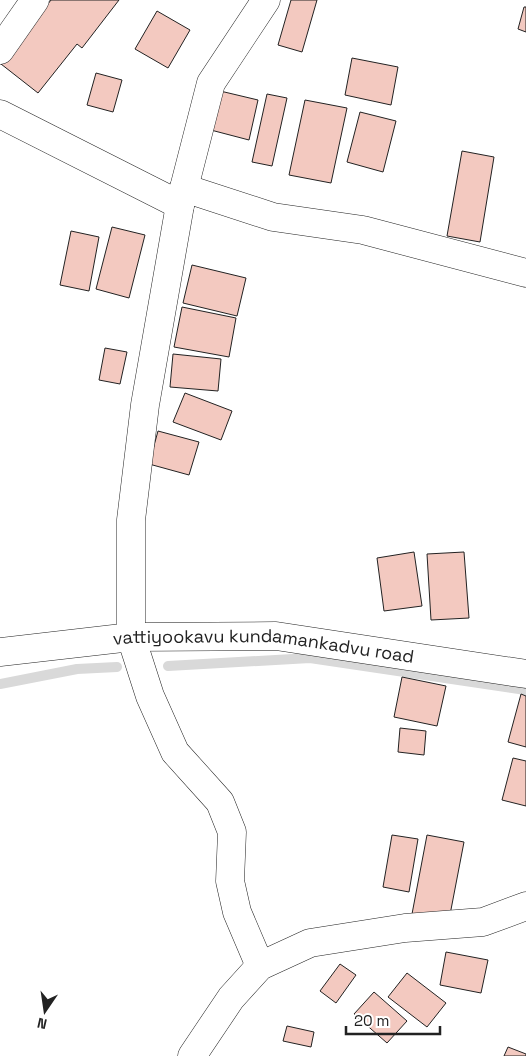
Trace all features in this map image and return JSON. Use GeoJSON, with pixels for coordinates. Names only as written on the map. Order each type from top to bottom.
{"type":"FeatureCollection","features":[{"type":"Feature","properties":{"kind":"street"},"geometry":{"type":"LineString","coordinates":[[0,50],[35,0]]}},
{"type":"Feature","properties":{"kind":"street"},"geometry":{"type":"LineString","coordinates":[[260,966],[237,912],[230,880],[232,832],[220,802],[175,752],[150,696],[131,638],[131,520],[146,406],[182,196],[211,83],[266,0]]}},
{"type":"Feature","properties":{"kind":"street"},"geometry":{"type":"LineString","coordinates":[[0,114],[182,196],[273,217],[363,230],[526,273]]}},
{"type":"Feature","properties":{"kind":"street","name":"vattiyookavu kundamankadvu road"},"geometry":{"type":"LineString","coordinates":[[0,652],[131,638],[276,636],[526,674]]}},
{"type":"Feature","properties":{"kind":"street"},"geometry":{"type":"LineString","coordinates":[[192,1056],[231,998],[260,966],[310,943],[405,928],[483,922],[526,906]]}},
{"type":"Feature","properties":{"kind":"building"},"geometry":{"type":"Polygon","coordinates":[[[51,0],[119,0],[82,48],[77,44],[38,93],[1,64],[51,0]]]}},
{"type":"Feature","properties":{"kind":"building"},"geometry":{"type":"Polygon","coordinates":[[[291,0],[317,0],[302,52],[278,45],[291,0]]]}},
{"type":"Feature","properties":{"kind":"building"},"geometry":{"type":"Polygon","coordinates":[[[524,7],[526,7],[526,32],[518,29],[524,7]]]}},
{"type":"Feature","properties":{"kind":"building"},"geometry":{"type":"Polygon","coordinates":[[[157,11],[190,30],[168,68],[135,49],[157,11]]]}},
{"type":"Feature","properties":{"kind":"building"},"geometry":{"type":"Polygon","coordinates":[[[352,58],[398,67],[391,105],[345,95],[352,58]]]}},
{"type":"Feature","properties":{"kind":"building"},"geometry":{"type":"Polygon","coordinates":[[[96,73],[122,80],[113,112],[87,105],[96,73]]]}},
{"type":"Feature","properties":{"kind":"building"},"geometry":{"type":"Polygon","coordinates":[[[216,90],[258,100],[249,140],[207,129],[216,90]]]}},
{"type":"Feature","properties":{"kind":"building"},"geometry":{"type":"Polygon","coordinates":[[[267,94],[287,98],[272,166],[252,162],[267,94]]]}},
{"type":"Feature","properties":{"kind":"building"},"geometry":{"type":"Polygon","coordinates":[[[305,100],[347,108],[331,183],[289,175],[305,100]]]}},
{"type":"Feature","properties":{"kind":"building"},"geometry":{"type":"Polygon","coordinates":[[[360,112],[396,121],[383,172],[347,162],[360,112]]]}},
{"type":"Feature","properties":{"kind":"building"},"geometry":{"type":"Polygon","coordinates":[[[462,151],[494,157],[480,242],[447,236],[462,151]]]}},
{"type":"Feature","properties":{"kind":"building"},"geometry":{"type":"Polygon","coordinates":[[[112,227],[145,235],[129,298],[96,289],[112,227]]]}},
{"type":"Feature","properties":{"kind":"building"},"geometry":{"type":"Polygon","coordinates":[[[71,231],[99,237],[89,291],[60,285],[71,231]]]}},
{"type":"Feature","properties":{"kind":"building"},"geometry":{"type":"Polygon","coordinates":[[[192,265],[246,278],[237,316],[183,303],[192,265]]]}},
{"type":"Feature","properties":{"kind":"building"},"geometry":{"type":"Polygon","coordinates":[[[182,307],[236,318],[229,357],[174,347],[182,307]]]}},
{"type":"Feature","properties":{"kind":"building"},"geometry":{"type":"Polygon","coordinates":[[[105,348],[127,352],[120,384],[99,380],[105,348]]]}},
{"type":"Feature","properties":{"kind":"building"},"geometry":{"type":"Polygon","coordinates":[[[173,354],[221,359],[218,391],[170,387],[173,354]]]}},
{"type":"Feature","properties":{"kind":"building"},"geometry":{"type":"Polygon","coordinates":[[[185,393],[232,411],[221,440],[173,422],[185,393]]]}},
{"type":"Feature","properties":{"kind":"building"},"geometry":{"type":"Polygon","coordinates":[[[158,431],[199,442],[189,475],[149,464],[158,431]]]}},
{"type":"Feature","properties":{"kind":"building"},"geometry":{"type":"Polygon","coordinates":[[[414,552],[422,606],[384,611],[377,558],[414,552]]]}},
{"type":"Feature","properties":{"kind":"building"},"geometry":{"type":"Polygon","coordinates":[[[464,552],[469,618],[431,620],[427,554],[464,552]]]}},
{"type":"Feature","properties":{"kind":"building"},"geometry":{"type":"Polygon","coordinates":[[[402,677],[446,686],[437,726],[394,717],[402,677]]]}},
{"type":"Feature","properties":{"kind":"building"},"geometry":{"type":"Polygon","coordinates":[[[521,694],[526,696],[526,747],[508,742],[521,694]]]}},
{"type":"Feature","properties":{"kind":"building"},"geometry":{"type":"Polygon","coordinates":[[[400,728],[426,731],[424,755],[398,752],[400,728]]]}},
{"type":"Feature","properties":{"kind":"building"},"geometry":{"type":"Polygon","coordinates":[[[513,758],[526,761],[526,806],[502,800],[513,758]]]}},
{"type":"Feature","properties":{"kind":"building"},"geometry":{"type":"Polygon","coordinates":[[[392,835],[418,839],[409,892],[383,887],[392,835]]]}},
{"type":"Feature","properties":{"kind":"building"},"geometry":{"type":"Polygon","coordinates":[[[427,835],[464,842],[449,920],[412,914],[427,835]]]}},
{"type":"Feature","properties":{"kind":"building"},"geometry":{"type":"Polygon","coordinates":[[[446,952],[488,960],[481,993],[440,985],[446,952]]]}},
{"type":"Feature","properties":{"kind":"building"},"geometry":{"type":"Polygon","coordinates":[[[340,964],[356,975],[336,1003],[320,991],[340,964]]]}},
{"type":"Feature","properties":{"kind":"building"},"geometry":{"type":"Polygon","coordinates":[[[407,973],[446,1003],[427,1027],[388,997],[407,973]]]}},
{"type":"Feature","properties":{"kind":"building"},"geometry":{"type":"Polygon","coordinates":[[[374,992],[407,1021],[387,1043],[354,1014],[374,992]]]}},
{"type":"Feature","properties":{"kind":"building"},"geometry":{"type":"Polygon","coordinates":[[[287,1026],[314,1032],[311,1047],[283,1041],[287,1026]]]}},
{"type":"Feature","properties":{"kind":"building"},"geometry":{"type":"Polygon","coordinates":[[[508,1047],[526,1054],[526,1056],[504,1056],[508,1047]]]}},
{"type":"Feature","properties":{"kind":"waterway"},"geometry":{"type":"LineString","coordinates":[[168,666],[310,658],[526,690]]}},
{"type":"Feature","properties":{"kind":"waterway"},"geometry":{"type":"LineString","coordinates":[[0,684],[77,669],[117,667]]}}]}
